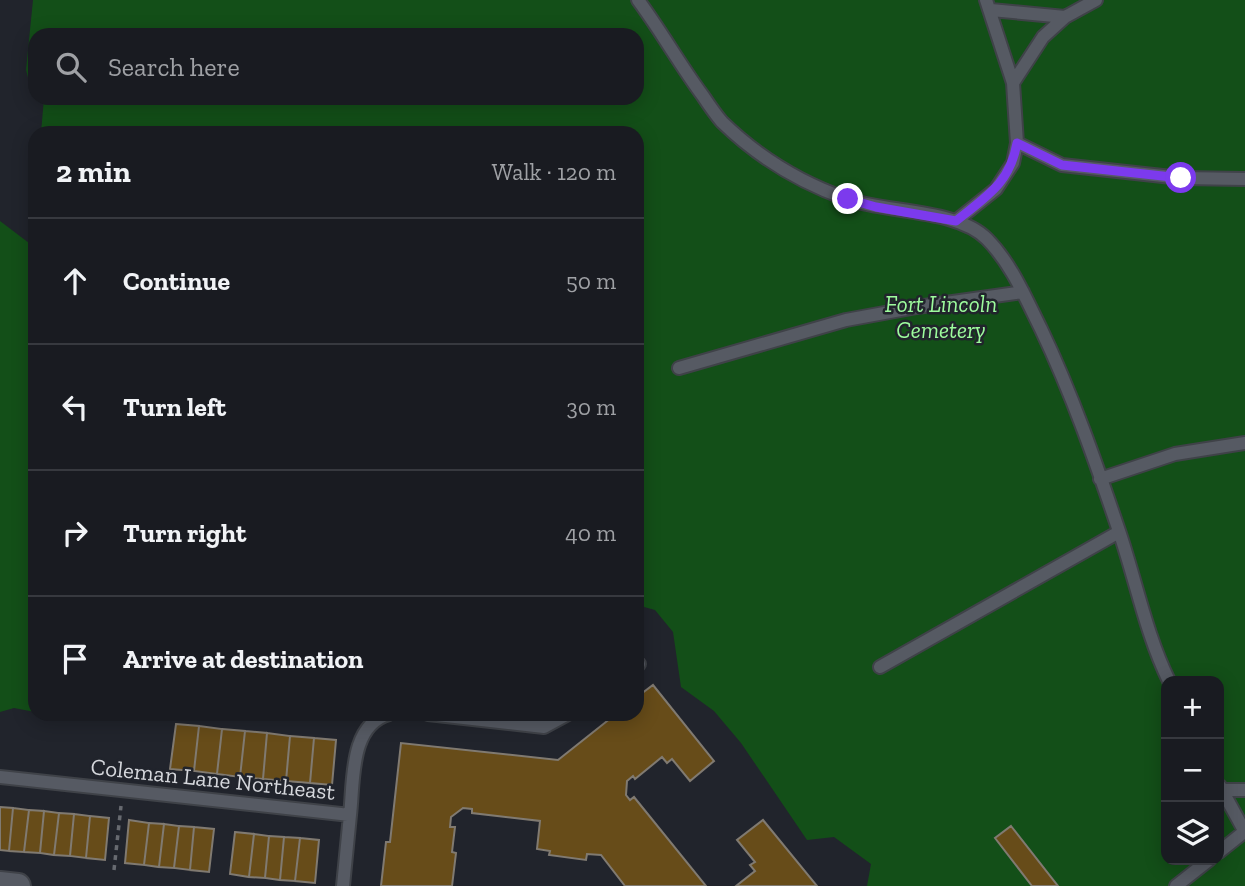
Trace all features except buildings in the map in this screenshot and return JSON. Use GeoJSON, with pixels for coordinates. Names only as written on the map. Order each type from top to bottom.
{"type":"FeatureCollection","features":[{"type":"Feature","properties":{"kind":"street"},"geometry":{"type":"LineString","coordinates":[[0,884],[18,886]]}},
{"type":"Feature","properties":{"kind":"lane"},"geometry":{"type":"LineString","coordinates":[[638,0],[721,121],[775,164],[808,184],[848,199],[876,207],[956,221],[979,231],[999,252],[1023,292],[1074,406],[1119,531],[1158,659],[1166,676]]}},
{"type":"Feature","properties":{"kind":"lane"},"geometry":{"type":"LineString","coordinates":[[1013,83],[1044,37],[1065,18],[1096,0]]}},
{"type":"Feature","properties":{"kind":"lane"},"geometry":{"type":"LineString","coordinates":[[956,221],[996,189],[1013,163],[1017,143],[1013,83],[988,5],[1065,18]]}},
{"type":"Feature","properties":{"kind":"lane"},"geometry":{"type":"LineString","coordinates":[[1017,143],[1062,165],[1181,178],[1245,179]]}},
{"type":"Feature","properties":{"kind":"lane"},"geometry":{"type":"LineString","coordinates":[[680,368],[846,320],[1023,292]]}},
{"type":"Feature","properties":{"kind":"lane"},"geometry":{"type":"LineString","coordinates":[[1100,479],[1175,454],[1245,443]]}},
{"type":"Feature","properties":{"kind":"lane"},"geometry":{"type":"LineString","coordinates":[[880,667],[1119,531]]}},
{"type":"Feature","properties":{"kind":"lane"},"geometry":{"type":"LineString","coordinates":[[350,815],[357,750],[361,738],[375,721]]}},
{"type":"Feature","properties":{"kind":"lane"},"geometry":{"type":"LineString","coordinates":[[490,721],[544,727],[555,721]]}},
{"type":"Feature","properties":{"kind":"lane","name":"Coleman Lane Northeast"},"geometry":{"type":"LineString","coordinates":[[0,777],[350,815],[343,886]]}},
{"type":"Feature","properties":{"kind":"lane"},"geometry":{"type":"LineString","coordinates":[[1224,787],[1245,790]]}},
{"type":"Feature","properties":{"kind":"lane"},"geometry":{"type":"LineString","coordinates":[[1224,793],[1245,832],[1224,848]]}},
{"type":"Feature","properties":{"kind":"lane"},"geometry":{"type":"LineString","coordinates":[[1176,886],[1203,865]]}},
{"type":"Feature","properties":{"kind":"path"},"geometry":{"type":"LineString","coordinates":[[114,870],[122,804]]}},
{"type":"Feature","properties":{"kind":"green space","name":"Fort Lincoln Cemetery"},"geometry":{"type":"Polygon","coordinates":[[[33,0],[1245,0],[1245,886],[867,886],[871,864],[834,837],[807,840],[741,743],[714,711],[681,687],[673,632],[655,610],[644,607],[644,126],[42,126],[43,105],[644,105],[644,28],[30,28],[33,0]]]}},
{"type":"Feature","properties":{"kind":"green space"},"geometry":{"type":"Polygon","coordinates":[[[0,221],[28,242],[28,711],[14,708],[0,712],[0,221]]]}},
{"type":"Feature","properties":{"kind":"route"},"geometry":{"type":"LineString","coordinates":[[848,199],[876,207],[956,221],[996,189],[1013,163],[1017,143],[1062,165],[1181,178]]}}]}
